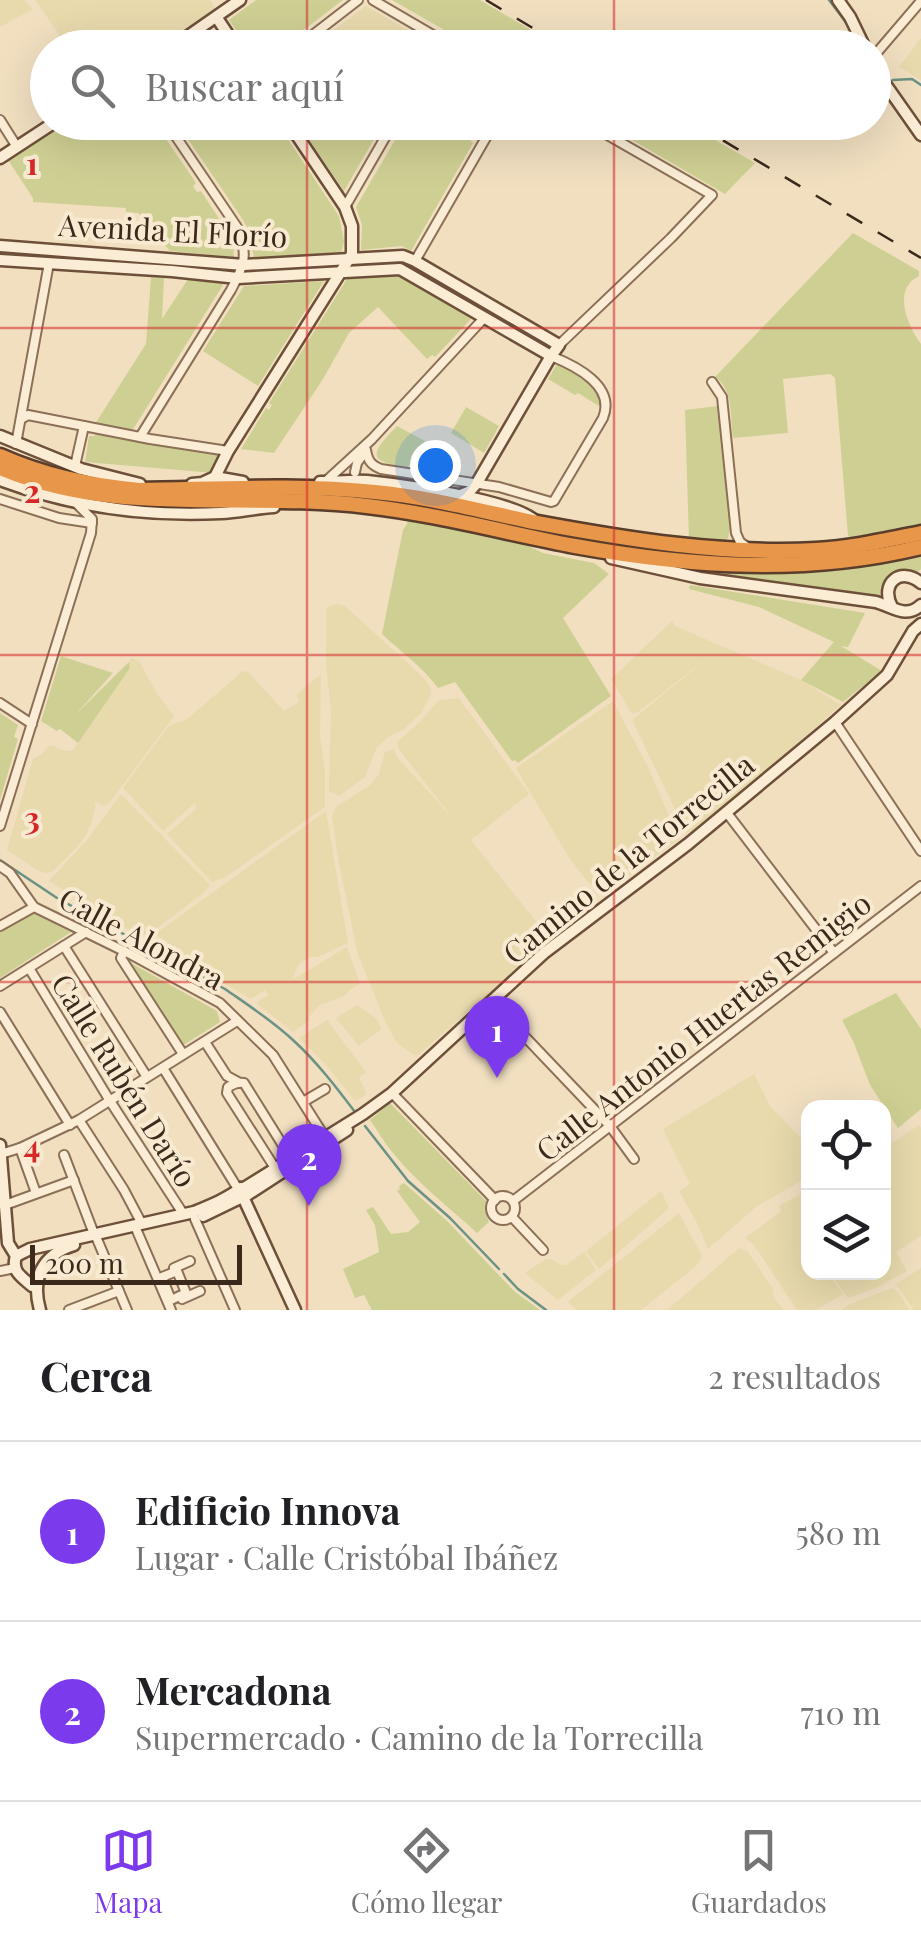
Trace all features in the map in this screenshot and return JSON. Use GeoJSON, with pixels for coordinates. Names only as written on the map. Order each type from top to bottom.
{"type":"FeatureCollection","features":[{"type":"Feature","properties":{"kind":"highway"},"geometry":{"type":"LineString","coordinates":[[2,469],[26,480],[95,495],[150,500],[210,492]]}},
{"type":"Feature","properties":{"kind":"highway"},"geometry":{"type":"LineString","coordinates":[[2,469],[38,471],[113,488],[172,487],[406,512],[626,554],[737,566],[828,564],[921,547]]}},
{"type":"Feature","properties":{"kind":"highway"},"geometry":{"type":"LineString","coordinates":[[234,493],[314,489],[374,492],[634,540],[714,550],[838,548],[921,534]]}},
{"type":"Feature","properties":{"kind":"street"},"geometry":{"type":"LineString","coordinates":[[199,30],[240,0]]}},
{"type":"Feature","properties":{"kind":"street"},"geometry":{"type":"LineString","coordinates":[[319,30],[358,0]]}},
{"type":"Feature","properties":{"kind":"street"},"geometry":{"type":"LineString","coordinates":[[373,0],[419,30]]}},
{"type":"Feature","properties":{"kind":"street"},"geometry":{"type":"LineString","coordinates":[[841,1],[856,30]]}},
{"type":"Feature","properties":{"kind":"street"},"geometry":{"type":"LineString","coordinates":[[891,36],[921,1]]}},
{"type":"Feature","properties":{"kind":"street"},"geometry":{"type":"LineString","coordinates":[[217,18],[225,30]]}},
{"type":"Feature","properties":{"kind":"street"},"geometry":{"type":"LineString","coordinates":[[891,93],[921,136]]}},
{"type":"Feature","properties":{"kind":"street"},"geometry":{"type":"LineString","coordinates":[[0,120],[17,147]]}},
{"type":"Feature","properties":{"kind":"street"},"geometry":{"type":"LineString","coordinates":[[0,158],[30,138]]}},
{"type":"Feature","properties":{"kind":"street"},"geometry":{"type":"LineString","coordinates":[[140,437],[244,264],[237,228],[178,140]]}},
{"type":"Feature","properties":{"kind":"street"},"geometry":{"type":"LineString","coordinates":[[210,492],[227,456],[351,258],[352,226],[345,208],[300,140]]}},
{"type":"Feature","properties":{"kind":"street"},"geometry":{"type":"LineString","coordinates":[[345,208],[384,140]]}},
{"type":"Feature","properties":{"kind":"street"},"geometry":{"type":"LineString","coordinates":[[408,273],[485,140]]}},
{"type":"Feature","properties":{"kind":"street"},"geometry":{"type":"LineString","coordinates":[[458,496],[477,483],[550,356],[712,195],[617,140]]}},
{"type":"Feature","properties":{"kind":"street","name":"Avenida El Florío"},"geometry":{"type":"LineString","coordinates":[[0,246],[244,264],[403,256],[559,346]]}},
{"type":"Feature","properties":{"kind":"street"},"geometry":{"type":"LineString","coordinates":[[16,444],[50,250]]}},
{"type":"Feature","properties":{"kind":"street","name":"Avenida El Florío"},"geometry":{"type":"LineString","coordinates":[[0,260],[238,278],[400,269],[550,356]]}},
{"type":"Feature","properties":{"kind":"street"},"geometry":{"type":"LineString","coordinates":[[325,482],[372,440],[492,306]]}},
{"type":"Feature","properties":{"kind":"street"},"geometry":{"type":"LineString","coordinates":[[366,450],[368,459],[382,469],[499,487],[554,501],[606,412],[606,398],[600,386],[570,364],[550,356]]}},
{"type":"Feature","properties":{"kind":"street"},"geometry":{"type":"LineString","coordinates":[[712,382],[722,397],[736,533],[740,542],[754,551]]}},
{"type":"Feature","properties":{"kind":"street"},"geometry":{"type":"LineString","coordinates":[[21,419],[28,415],[227,456]]}},
{"type":"Feature","properties":{"kind":"street"},"geometry":{"type":"LineString","coordinates":[[75,466],[84,426]]}},
{"type":"Feature","properties":{"kind":"street"},"geometry":{"type":"LineString","coordinates":[[0,436],[75,466],[132,483],[172,487]]}},
{"type":"Feature","properties":{"kind":"street"},"geometry":{"type":"LineString","coordinates":[[360,477],[357,463],[372,440]]}},
{"type":"Feature","properties":{"kind":"street"},"geometry":{"type":"LineString","coordinates":[[227,456],[234,493]]}},
{"type":"Feature","properties":{"kind":"street"},"geometry":{"type":"LineString","coordinates":[[488,464],[492,480],[499,487]]}},
{"type":"Feature","properties":{"kind":"street"},"geometry":{"type":"LineString","coordinates":[[2,469],[32,491],[109,509],[210,492],[234,493],[360,477],[484,501],[524,512],[538,522]]}},
{"type":"Feature","properties":{"kind":"street"},"geometry":{"type":"LineString","coordinates":[[340,470],[348,469],[360,477]]}},
{"type":"Feature","properties":{"kind":"street"},"geometry":{"type":"LineString","coordinates":[[477,483],[484,501]]}},
{"type":"Feature","properties":{"kind":"street"},"geometry":{"type":"LineString","coordinates":[[422,490],[440,502]]}},
{"type":"Feature","properties":{"kind":"street"},"geometry":{"type":"LineString","coordinates":[[0,499],[58,518],[92,521],[109,509]]}},
{"type":"Feature","properties":{"kind":"street"},"geometry":{"type":"LineString","coordinates":[[0,826],[91,533],[92,521],[78,504]]}},
{"type":"Feature","properties":{"kind":"street"},"geometry":{"type":"LineString","coordinates":[[714,550],[728,544],[736,533]]}},
{"type":"Feature","properties":{"kind":"street"},"geometry":{"type":"LineString","coordinates":[[527,536],[543,544],[700,578],[911,609]]}},
{"type":"Feature","properties":{"kind":"street"},"geometry":{"type":"LineString","coordinates":[[911,609],[887,592],[893,581],[908,576],[921,584]]}},
{"type":"Feature","properties":{"kind":"street","name":"Camino de la Torrecilla"},"geometry":{"type":"LineString","coordinates":[[18,1262],[60,1242],[190,1217],[241,1194],[352,1126],[544,953],[728,812],[887,675],[917,628],[912,624],[911,609]]}},
{"type":"Feature","properties":{"kind":"street"},"geometry":{"type":"LineString","coordinates":[[0,703],[32,724]]}},
{"type":"Feature","properties":{"kind":"street"},"geometry":{"type":"LineString","coordinates":[[834,722],[921,851]]}},
{"type":"Feature","properties":{"kind":"street"},"geometry":{"type":"LineString","coordinates":[[728,812],[834,954]]}},
{"type":"Feature","properties":{"kind":"street"},"geometry":{"type":"LineString","coordinates":[[0,866],[10,873],[34,907],[0,926]]}},
{"type":"Feature","properties":{"kind":"street","name":"Calle Antonio Huertas Remigio"},"geometry":{"type":"LineString","coordinates":[[513,1201],[921,886]]}},
{"type":"Feature","properties":{"kind":"street","name":"Calle Alondra"},"geometry":{"type":"LineString","coordinates":[[34,907],[220,1003],[273,1055],[327,1140]]}},
{"type":"Feature","properties":{"kind":"street"},"geometry":{"type":"LineString","coordinates":[[0,986],[86,932]]}},
{"type":"Feature","properties":{"kind":"street"},"geometry":{"type":"LineString","coordinates":[[64,946],[147,1078]]}},
{"type":"Feature","properties":{"kind":"street"},"geometry":{"type":"LineString","coordinates":[[124,951],[120,958],[183,1054]]}},
{"type":"Feature","properties":{"kind":"street","name":"Calle Rubén Darío"},"geometry":{"type":"LineString","coordinates":[[29,968],[110,1101],[190,1217],[235,1310]]}},
{"type":"Feature","properties":{"kind":"street"},"geometry":{"type":"LineString","coordinates":[[491,1001],[610,1126],[634,1159]]}},
{"type":"Feature","properties":{"kind":"street"},"geometry":{"type":"LineString","coordinates":[[0,1012],[124,1190],[170,1307],[200,1291]]}},
{"type":"Feature","properties":{"kind":"street"},"geometry":{"type":"LineString","coordinates":[[1,1154],[75,1123],[238,1021]]}},
{"type":"Feature","properties":{"kind":"street"},"geometry":{"type":"LineString","coordinates":[[205,1042],[227,1076],[226,1093],[275,1168]]}},
{"type":"Feature","properties":{"kind":"street"},"geometry":{"type":"LineString","coordinates":[[162,1068],[241,1194],[295,1310]]}},
{"type":"Feature","properties":{"kind":"street"},"geometry":{"type":"LineString","coordinates":[[227,1076],[244,1083],[293,1161]]}},
{"type":"Feature","properties":{"kind":"street"},"geometry":{"type":"LineString","coordinates":[[228,1088],[238,1082]]}},
{"type":"Feature","properties":{"kind":"street"},"geometry":{"type":"LineString","coordinates":[[303,1102],[325,1089]]}},
{"type":"Feature","properties":{"kind":"street"},"geometry":{"type":"LineString","coordinates":[[392,1093],[494,1200]]}},
{"type":"Feature","properties":{"kind":"street"},"geometry":{"type":"LineString","coordinates":[[0,1145],[4,1233],[10,1250],[28,1276],[58,1250],[96,1237]]}},
{"type":"Feature","properties":{"kind":"street"},"geometry":{"type":"LineString","coordinates":[[20,1148],[36,1194]]}},
{"type":"Feature","properties":{"kind":"street"},"geometry":{"type":"LineString","coordinates":[[64,1155],[127,1310]]}},
{"type":"Feature","properties":{"kind":"street","name":"Camino de la Torrecilla"},"geometry":{"type":"LineString","coordinates":[[241,1194],[275,1168],[293,1161]]}},
{"type":"Feature","properties":{"kind":"street"},"geometry":{"type":"LineString","coordinates":[[3,1203],[74,1180]]}},
{"type":"Feature","properties":{"kind":"street"},"geometry":{"type":"LineString","coordinates":[[504,1196],[513,1201],[512,1216],[505,1220],[495,1217],[491,1210],[494,1200],[504,1196]]}},
{"type":"Feature","properties":{"kind":"street"},"geometry":{"type":"LineString","coordinates":[[512,1216],[544,1250]]}},
{"type":"Feature","properties":{"kind":"street"},"geometry":{"type":"LineString","coordinates":[[32,1286],[39,1269],[60,1242]]}},
{"type":"Feature","properties":{"kind":"street"},"geometry":{"type":"LineString","coordinates":[[0,1271],[32,1253],[39,1269],[37,1310]]}},
{"type":"Feature","properties":{"kind":"street"},"geometry":{"type":"LineString","coordinates":[[156,1276],[190,1261]]}},
{"type":"Feature","properties":{"kind":"street"},"geometry":{"type":"LineString","coordinates":[[18,1262],[32,1286],[37,1310]]}},
{"type":"Feature","properties":{"kind":"street"},"geometry":{"type":"LineString","coordinates":[[69,1310],[119,1291]]}},
{"type":"Feature","properties":{"kind":"shaded area"},"geometry":{"type":"Polygon","coordinates":[[[0,0],[24,0],[33,9],[0,27],[0,0]]]}},
{"type":"Feature","properties":{"kind":"shaded area"},"geometry":{"type":"Polygon","coordinates":[[[35,0],[210,0],[215,9],[182,30],[56,30],[35,0]]]}},
{"type":"Feature","properties":{"kind":"shaded area"},"geometry":{"type":"Polygon","coordinates":[[[366,6],[408,30],[334,30],[366,6]]]}},
{"type":"Feature","properties":{"kind":"shaded area"},"geometry":{"type":"Polygon","coordinates":[[[921,38],[921,80],[899,67],[921,38]]]}},
{"type":"Feature","properties":{"kind":"shaded area"},"geometry":{"type":"Polygon","coordinates":[[[345,606],[424,678],[431,694],[421,713],[377,747],[365,777],[339,796],[329,791],[331,712],[326,664],[326,608],[345,606]]]}},
{"type":"Feature","properties":{"kind":"shaded area"},"geometry":{"type":"Polygon","coordinates":[[[672,621],[675,626],[801,680],[841,705],[687,834],[632,720],[714,653],[632,714],[611,679],[672,621]]]}},
{"type":"Feature","properties":{"kind":"shaded area"},"geometry":{"type":"Polygon","coordinates":[[[131,658],[139,661],[174,716],[110,802],[104,806],[94,801],[92,820],[76,848],[53,871],[39,871],[7,850],[33,759],[50,745],[73,750],[130,668],[131,658]]]}},
{"type":"Feature","properties":{"kind":"shaded area"},"geometry":{"type":"Polygon","coordinates":[[[243,671],[284,711],[299,702],[296,695],[321,674],[325,807],[227,876],[212,882],[167,834],[196,809],[195,803],[163,831],[123,788],[169,726],[187,719],[243,671]]]}},
{"type":"Feature","properties":{"kind":"shaded area"},"geometry":{"type":"Polygon","coordinates":[[[459,698],[529,794],[471,840],[546,934],[541,946],[510,975],[414,1055],[397,1043],[358,955],[332,816],[336,807],[370,785],[379,774],[385,752],[394,749],[454,820],[397,742],[439,700],[459,698]]]}},
{"type":"Feature","properties":{"kind":"shaded area"},"geometry":{"type":"Polygon","coordinates":[[[613,701],[648,767],[679,839],[612,888],[600,891],[568,856],[516,768],[613,701]]]}},
{"type":"Feature","properties":{"kind":"shaded area"},"geometry":{"type":"Polygon","coordinates":[[[121,794],[210,885],[152,932],[140,937],[49,881],[87,840],[121,794]]]}},
{"type":"Feature","properties":{"kind":"shaded area"},"geometry":{"type":"Polygon","coordinates":[[[326,811],[348,943],[310,957],[298,965],[292,980],[347,947],[360,984],[344,996],[320,1005],[310,1020],[293,1032],[256,1003],[268,995],[265,990],[251,999],[183,960],[173,946],[155,934],[326,811]]]}},
{"type":"Feature","properties":{"kind":"shaded area"},"geometry":{"type":"Polygon","coordinates":[[[357,1005],[377,1019],[381,1029],[359,1046],[336,1018],[357,1005]]]}},
{"type":"Feature","properties":{"kind":"shaded area"},"geometry":{"type":"Polygon","coordinates":[[[327,1020],[366,1072],[359,1078],[367,1094],[355,1101],[299,1038],[327,1020]]]}},
{"type":"Feature","properties":{"kind":"shaded area"},"geometry":{"type":"Polygon","coordinates":[[[754,1074],[770,1106],[801,1138],[801,1181],[757,1206],[708,1249],[679,1191],[690,1184],[663,1129],[754,1074]]]}},
{"type":"Feature","properties":{"kind":"shaded area"},"geometry":{"type":"Polygon","coordinates":[[[919,1125],[921,1128],[921,1236],[896,1252],[907,1271],[891,1280],[891,1190],[891,1143],[919,1125]]]}},
{"type":"Feature","properties":{"kind":"shaded area"},"geometry":{"type":"Polygon","coordinates":[[[661,1191],[669,1208],[599,1269],[586,1251],[661,1191]]]}},
{"type":"Feature","properties":{"kind":"shaded area"},"geometry":{"type":"Polygon","coordinates":[[[801,1194],[801,1280],[832,1280],[843,1294],[816,1310],[797,1310],[754,1245],[745,1238],[781,1211],[779,1206],[801,1194]]]}},
{"type":"Feature","properties":{"kind":"shaded area"},"geometry":{"type":"Polygon","coordinates":[[[679,1213],[702,1256],[696,1266],[641,1310],[578,1310],[568,1302],[679,1213]]]}},
{"type":"Feature","properties":{"kind":"shaded area"},"geometry":{"type":"Polygon","coordinates":[[[739,1248],[748,1252],[784,1310],[667,1310],[739,1248]]]}},
{"type":"Feature","properties":{"kind":"shaded area"},"geometry":{"type":"Polygon","coordinates":[[[584,1252],[596,1270],[558,1300],[525,1273],[546,1259],[566,1265],[584,1252]]]}},
{"type":"Feature","properties":{"kind":"shaded area"},"geometry":{"type":"Polygon","coordinates":[[[921,1268],[921,1310],[914,1310],[896,1284],[921,1268]]]}},
{"type":"Feature","properties":{"kind":"shaded area"},"geometry":{"type":"Polygon","coordinates":[[[835,1280],[891,1280],[876,1288],[848,1298],[835,1280]]]}},
{"type":"Feature","properties":{"kind":"shaded area"},"geometry":{"type":"Polygon","coordinates":[[[892,1288],[909,1310],[842,1310],[848,1305],[892,1288]]]}},
{"type":"Feature","properties":{"kind":"green space"},"geometry":{"type":"Polygon","coordinates":[[[256,0],[343,0],[303,30],[236,30],[229,20],[256,0]]]}},
{"type":"Feature","properties":{"kind":"green space"},"geometry":{"type":"Polygon","coordinates":[[[392,0],[480,0],[531,30],[444,30],[392,0]]]}},
{"type":"Feature","properties":{"kind":"green space"},"geometry":{"type":"Polygon","coordinates":[[[38,140],[167,140],[196,183],[193,186],[201,191],[229,234],[234,257],[170,251],[138,213],[126,212],[126,208],[33,202],[8,160],[38,140]]]}},
{"type":"Feature","properties":{"kind":"green space"},"geometry":{"type":"Polygon","coordinates":[[[189,140],[288,140],[339,216],[344,241],[341,253],[254,258],[243,220],[189,140]]]}},
{"type":"Feature","properties":{"kind":"green space"},"geometry":{"type":"Polygon","coordinates":[[[310,140],[373,140],[344,191],[310,140]]]}},
{"type":"Feature","properties":{"kind":"green space"},"geometry":{"type":"Polygon","coordinates":[[[395,140],[473,143],[411,251],[402,246],[361,250],[362,225],[356,207],[395,140]]]}},
{"type":"Feature","properties":{"kind":"green space"},"geometry":{"type":"Polygon","coordinates":[[[632,140],[715,140],[755,163],[725,194],[632,140]]]}},
{"type":"Feature","properties":{"kind":"green space"},"geometry":{"type":"Polygon","coordinates":[[[853,233],[919,271],[904,298],[907,318],[921,344],[921,524],[855,538],[848,536],[835,378],[830,374],[783,379],[788,433],[733,438],[728,396],[715,377],[853,233]]]}},
{"type":"Feature","properties":{"kind":"green space"},"geometry":{"type":"Polygon","coordinates":[[[400,276],[472,318],[435,357],[427,359],[378,307],[349,333],[274,453],[241,449],[266,408],[269,410],[269,403],[347,279],[400,276]]]}},
{"type":"Feature","properties":{"kind":"green space"},"geometry":{"type":"Polygon","coordinates":[[[151,277],[164,278],[162,319],[188,279],[223,285],[132,431],[95,424],[146,344],[151,277]]]}},
{"type":"Feature","properties":{"kind":"green space"},"geometry":{"type":"Polygon","coordinates":[[[324,281],[258,386],[203,351],[244,286],[324,281]]]}},
{"type":"Feature","properties":{"kind":"green space"},"geometry":{"type":"Polygon","coordinates":[[[557,364],[569,368],[597,390],[602,408],[548,379],[557,364]]]}},
{"type":"Feature","properties":{"kind":"green space"},"geometry":{"type":"Polygon","coordinates":[[[718,406],[731,524],[728,538],[722,543],[689,541],[685,410],[718,406]]]}},
{"type":"Feature","properties":{"kind":"green space"},"geometry":{"type":"Polygon","coordinates":[[[466,407],[499,426],[484,453],[451,433],[466,407]]]}},
{"type":"Feature","properties":{"kind":"green space"},"geometry":{"type":"Polygon","coordinates":[[[397,426],[425,441],[408,467],[384,462],[377,455],[397,426]]]}},
{"type":"Feature","properties":{"kind":"green space"},"geometry":{"type":"Polygon","coordinates":[[[95,432],[220,454],[214,473],[85,462],[89,436],[95,436],[95,432]]]}},
{"type":"Feature","properties":{"kind":"green space"},"geometry":{"type":"Polygon","coordinates":[[[409,520],[522,543],[543,553],[594,563],[609,574],[563,618],[611,696],[518,763],[512,761],[455,682],[438,688],[382,634],[403,530],[409,520]]]}},
{"type":"Feature","properties":{"kind":"green space"},"geometry":{"type":"Polygon","coordinates":[[[921,556],[921,569],[892,574],[883,583],[880,598],[707,571],[815,571],[921,556]]]}},
{"type":"Feature","properties":{"kind":"green space"},"geometry":{"type":"Polygon","coordinates":[[[690,585],[865,613],[848,647],[841,646],[882,671],[843,702],[801,680],[834,642],[759,607],[689,589],[690,585]]]}},
{"type":"Feature","properties":{"kind":"green space"},"geometry":{"type":"Polygon","coordinates":[[[61,656],[113,673],[75,715],[129,662],[130,668],[78,743],[41,721],[61,656]]]}},
{"type":"Feature","properties":{"kind":"green space"},"geometry":{"type":"Polygon","coordinates":[[[0,713],[18,725],[14,737],[18,739],[0,800],[0,713]]]}},
{"type":"Feature","properties":{"kind":"green space"},"geometry":{"type":"Polygon","coordinates":[[[30,912],[71,932],[0,978],[0,929],[30,912]]]}},
{"type":"Feature","properties":{"kind":"green space"},"geometry":{"type":"Polygon","coordinates":[[[131,963],[217,1011],[220,1022],[182,1046],[131,963]]]}},
{"type":"Feature","properties":{"kind":"green space"},"geometry":{"type":"Polygon","coordinates":[[[896,993],[921,1029],[921,1109],[898,1128],[891,1117],[891,1100],[880,1100],[870,1085],[842,1020],[896,993]]]}},
{"type":"Feature","properties":{"kind":"green space"},"geometry":{"type":"Polygon","coordinates":[[[390,1103],[486,1201],[489,1222],[477,1233],[413,1175],[370,1120],[390,1103]]]}},
{"type":"Feature","properties":{"kind":"green space"},"geometry":{"type":"Polygon","coordinates":[[[404,1183],[447,1221],[515,1292],[540,1310],[372,1310],[364,1295],[355,1298],[343,1269],[379,1252],[375,1225],[366,1210],[373,1207],[391,1234],[408,1232],[420,1222],[397,1191],[404,1183]]]}},
{"type":"Feature","properties":{"kind":"waterway"},"geometry":{"type":"LineString","coordinates":[[829,0],[851,30]]}},
{"type":"Feature","properties":{"kind":"waterway"},"geometry":{"type":"LineString","coordinates":[[893,80],[912,79],[921,85]]}},
{"type":"Feature","properties":{"kind":"waterway"},"geometry":{"type":"LineString","coordinates":[[0,860],[57,898],[251,1007],[302,1049],[355,1112]]}},
{"type":"Feature","properties":{"kind":"waterway"},"geometry":{"type":"LineString","coordinates":[[365,1126],[408,1181],[499,1269]]}},
{"type":"Feature","properties":{"kind":"waterway"},"geometry":{"type":"LineString","coordinates":[[504,1274],[546,1310]]}},
{"type":"Feature","properties":{"kind":"railway"},"geometry":{"type":"LineString","coordinates":[[486,0],[536,30]]}},
{"type":"Feature","properties":{"kind":"railway"},"geometry":{"type":"LineString","coordinates":[[722,140],[921,258]]}},
{"type":"Feature","properties":{"kind":"place","name":"Edificio Innova"},"geometry":{"type":"Point","coordinates":[497,1078]}},
{"type":"Feature","properties":{"kind":"place","name":"Mercadona"},"geometry":{"type":"Point","coordinates":[309,1206]}}]}
